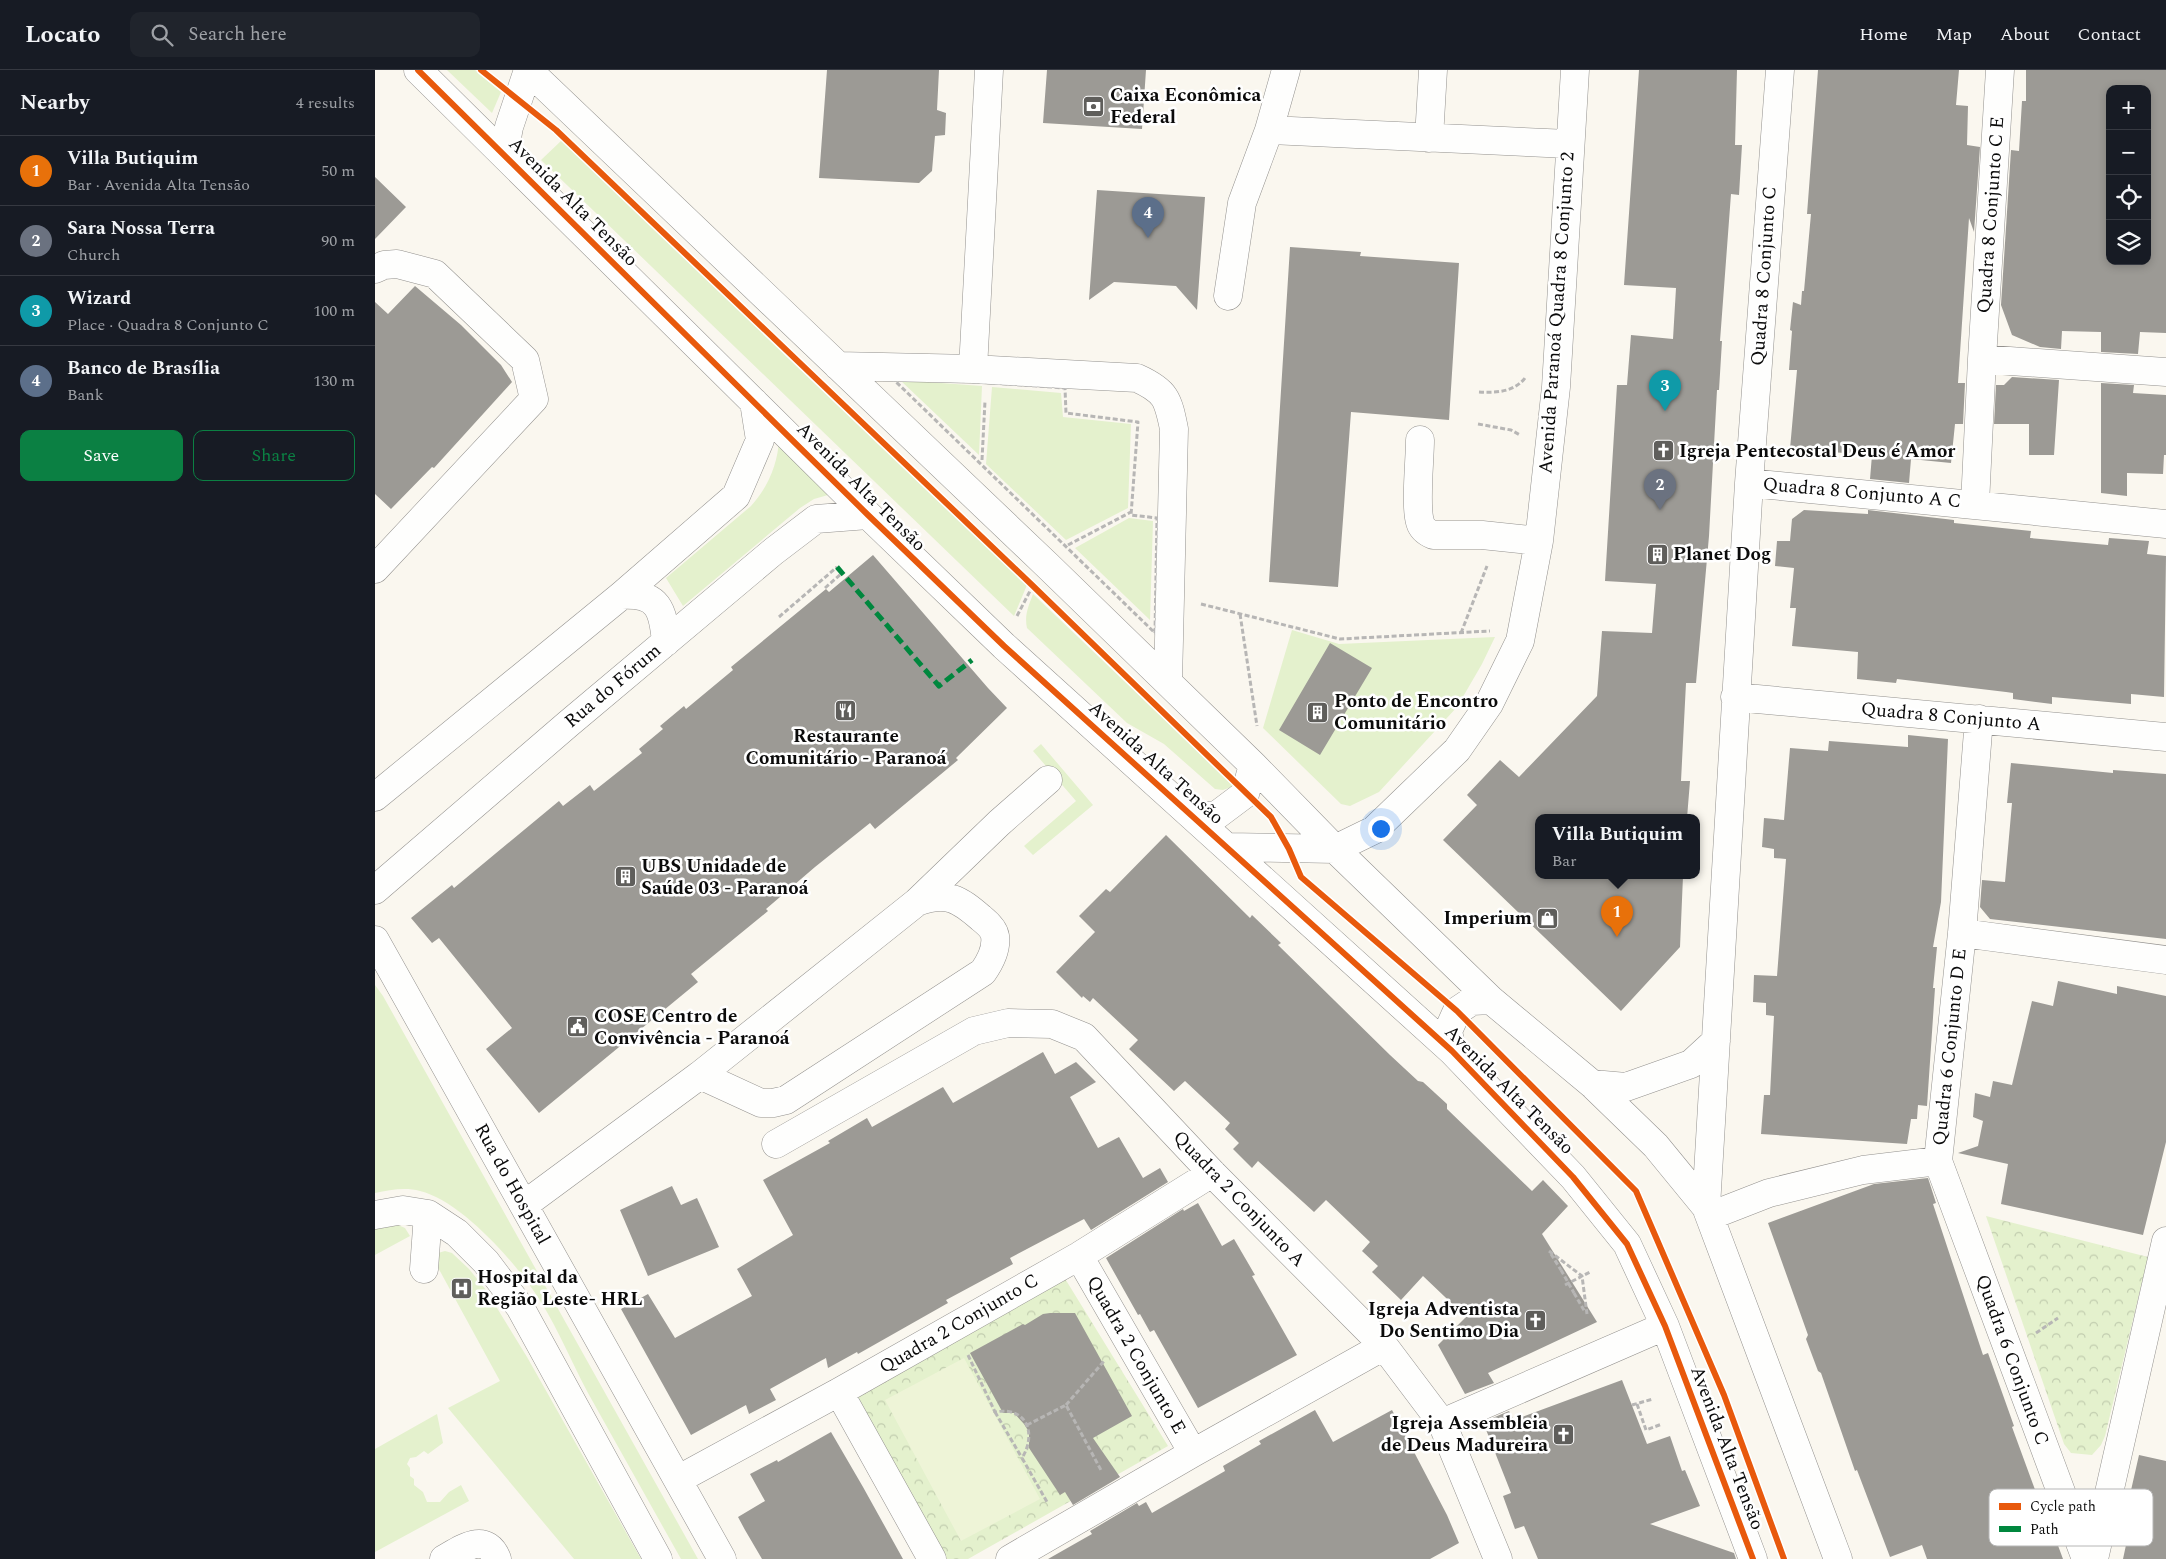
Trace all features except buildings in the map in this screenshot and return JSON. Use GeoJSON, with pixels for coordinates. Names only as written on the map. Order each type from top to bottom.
{"type":"FeatureCollection","features":[{"type":"Feature","properties":{"kind":"street","name":"Avenida Alta Tensão"},"geometry":{"type":"LineString","coordinates":[[418,70],[753,402],[1004,646],[1452,1051],[1573,1177],[1627,1244],[1665,1326],[1753,1559]]}},
{"type":"Feature","properties":{"kind":"street"},"geometry":{"type":"LineString","coordinates":[[504,154],[509,127],[528,70],[1168,682],[1253,765],[1335,850],[1491,1000],[1592,1084],[1656,1146],[1708,1211],[1838,1559]]}},
{"type":"Feature","properties":{"kind":"street"},"geometry":{"type":"LineString","coordinates":[[980,376],[989,70]]}},
{"type":"Feature","properties":{"kind":"street"},"geometry":{"type":"LineString","coordinates":[[1228,296],[1242,203],[1269,130],[1286,70]]}},
{"type":"Feature","properties":{"kind":"street"},"geometry":{"type":"LineString","coordinates":[[1429,138],[1433,70]]}},
{"type":"Feature","properties":{"kind":"street","name":"Avenida Paranoá Quadra 8 Conjunto 2"},"geometry":{"type":"LineString","coordinates":[[1228,847],[1335,850],[1374,830],[1457,750],[1489,704],[1520,641],[1539,541],[1556,387],[1569,144],[1575,70]]}},
{"type":"Feature","properties":{"kind":"street","name":"Quadra 8 Conjunto C"},"geometry":{"type":"LineString","coordinates":[[1708,1211],[1735,697],[1780,70]]}},
{"type":"Feature","properties":{"kind":"street","name":"Quadra 8 Conjunto C E"},"geometry":{"type":"LineString","coordinates":[[1982,359],[2000,70]]}},
{"type":"Feature","properties":{"kind":"street"},"geometry":{"type":"LineString","coordinates":[[1269,130],[1569,144]]}},
{"type":"Feature","properties":{"kind":"street"},"geometry":{"type":"LineString","coordinates":[[375,269],[384,265],[397,264],[435,274],[525,360],[534,399],[375,569]]}},
{"type":"Feature","properties":{"kind":"street"},"geometry":{"type":"LineString","coordinates":[[1975,504],[1982,359],[2166,372]]}},
{"type":"Feature","properties":{"kind":"street"},"geometry":{"type":"LineString","coordinates":[[838,366],[980,376],[1137,378],[1156,387],[1169,405],[1174,429],[1168,682]]}},
{"type":"Feature","properties":{"kind":"street"},"geometry":{"type":"LineString","coordinates":[[375,797],[622,595],[736,496],[760,440],[753,402]]}},
{"type":"Feature","properties":{"kind":"street"},"geometry":{"type":"LineString","coordinates":[[1420,440],[1419,515],[1422,528],[1427,533],[1433,535],[1482,535],[1539,541]]}},
{"type":"Feature","properties":{"kind":"street","name":"Quadra 8 Conjunto A C"},"geometry":{"type":"LineString","coordinates":[[1749,483],[2166,524]]}},
{"type":"Feature","properties":{"kind":"street","name":"Rua do Fórum"},"geometry":{"type":"LineString","coordinates":[[375,890],[567,724],[774,551],[816,519],[868,515]]}},
{"type":"Feature","properties":{"kind":"street"},"geometry":{"type":"LineString","coordinates":[[622,595],[640,594],[655,604],[663,619],[665,642]]}},
{"type":"Feature","properties":{"kind":"street","name":"Quadra 8 Conjunto A"},"geometry":{"type":"LineString","coordinates":[[1735,697],[2166,737]]}},
{"type":"Feature","properties":{"kind":"street","name":"Quadra 6 Conjunto D E"},"geometry":{"type":"LineString","coordinates":[[1938,1161],[1962,933],[1979,719]]}},
{"type":"Feature","properties":{"kind":"street"},"geometry":{"type":"LineString","coordinates":[[1195,817],[1217,815],[1245,794],[1253,765]]}},
{"type":"Feature","properties":{"kind":"street"},"geometry":{"type":"LineString","coordinates":[[524,1206],[700,1075],[917,902],[999,823],[1048,780]]}},
{"type":"Feature","properties":{"kind":"street"},"geometry":{"type":"LineString","coordinates":[[700,1075],[761,1103],[786,1100],[983,972],[994,950],[995,935],[988,924],[963,902],[951,897],[928,898],[917,902]]}},
{"type":"Feature","properties":{"kind":"street"},"geometry":{"type":"LineString","coordinates":[[1962,933],[2166,960]]}},
{"type":"Feature","properties":{"kind":"street","name":"Rua do Hospital"},"geometry":{"type":"LineString","coordinates":[[375,940],[679,1479],[722,1559]]}},
{"type":"Feature","properties":{"kind":"street"},"geometry":{"type":"LineString","coordinates":[[1452,1051],[1448,1031],[1457,1011],[1473,1001],[1491,1000]]}},
{"type":"Feature","properties":{"kind":"street","name":"Quadra 2 Conjunto A"},"geometry":{"type":"LineString","coordinates":[[776,1144],[974,1031],[1008,1022],[1052,1024],[1084,1037],[1212,1173],[1384,1346],[1442,1423],[1499,1559]]}},
{"type":"Feature","properties":{"kind":"street"},"geometry":{"type":"LineString","coordinates":[[1592,1084],[1626,1087],[1691,1064],[1716,1041]]}},
{"type":"Feature","properties":{"kind":"street"},"geometry":{"type":"LineString","coordinates":[[1708,1211],[1863,1170],[1938,1161]]}},
{"type":"Feature","properties":{"kind":"street","name":"Quadra 6 Conjunto C"},"geometry":{"type":"LineString","coordinates":[[1938,1161],[2060,1489]]}},
{"type":"Feature","properties":{"kind":"street","name":"Quadra 2 Conjunto C"},"geometry":{"type":"LineString","coordinates":[[679,1479],[839,1392],[1079,1256],[1212,1173]]}},
{"type":"Feature","properties":{"kind":"street"},"geometry":{"type":"LineString","coordinates":[[375,1215],[403,1210],[428,1214],[457,1233],[486,1262],[520,1307],[658,1559]]}},
{"type":"Feature","properties":{"kind":"street"},"geometry":{"type":"LineString","coordinates":[[424,1269],[428,1214]]}},
{"type":"Feature","properties":{"kind":"street"},"geometry":{"type":"LineString","coordinates":[[2110,1489],[2166,1241]]}},
{"type":"Feature","properties":{"kind":"street","name":"Quadra 2 Conjunto E"},"geometry":{"type":"LineString","coordinates":[[1079,1256],[1193,1453]]}},
{"type":"Feature","properties":{"kind":"street"},"geometry":{"type":"LineString","coordinates":[[1442,1423],[1665,1326]]}},
{"type":"Feature","properties":{"kind":"street"},"geometry":{"type":"LineString","coordinates":[[1010,1559],[1193,1453],[1384,1346]]}},
{"type":"Feature","properties":{"kind":"street"},"geometry":{"type":"LineString","coordinates":[[839,1392],[932,1559]]}},
{"type":"Feature","properties":{"kind":"street"},"geometry":{"type":"LineString","coordinates":[[444,1559],[469,1546],[482,1544],[497,1556]]}},
{"type":"Feature","properties":{"kind":"street","name":"Quadra 6 Conjunto C"},"geometry":{"type":"LineString","coordinates":[[2081,1546],[2086,1559]]}},
{"type":"Feature","properties":{"kind":"street"},"geometry":{"type":"LineString","coordinates":[[2094,1559],[2097,1546]]}},
{"type":"Feature","properties":{"kind":"path"},"geometry":{"type":"LineString","coordinates":[[889,376],[980,376],[1065,388],[1066,413],[1138,422],[1131,515],[1157,518],[1155,633],[889,376]]}},
{"type":"Feature","properties":{"kind":"path"},"geometry":{"type":"LineString","coordinates":[[980,376],[982,465]]}},
{"type":"Feature","properties":{"kind":"path"},"geometry":{"type":"LineString","coordinates":[[1066,546],[1131,512]]}},
{"type":"Feature","properties":{"kind":"path"},"geometry":{"type":"LineString","coordinates":[[1461,633],[1488,563]]}},
{"type":"Feature","properties":{"kind":"path"},"geometry":{"type":"LineString","coordinates":[[779,617],[837,567]]}},
{"type":"Feature","properties":{"kind":"path"},"geometry":{"type":"LineString","coordinates":[[825,588],[842,573]]}},
{"type":"Feature","properties":{"kind":"path"},"geometry":{"type":"LineString","coordinates":[[1017,618],[1032,586],[1039,592]]}},
{"type":"Feature","properties":{"kind":"path"},"geometry":{"type":"LineString","coordinates":[[1197,603],[1340,639],[1493,631]]}},
{"type":"Feature","properties":{"kind":"path"},"geometry":{"type":"LineString","coordinates":[[1240,614],[1258,729]]}},
{"type":"Feature","properties":{"kind":"path"},"geometry":{"type":"LineString","coordinates":[[1549,1251],[1582,1276],[1587,1314],[1567,1284],[1549,1251]]}},
{"type":"Feature","properties":{"kind":"path"},"geometry":{"type":"LineString","coordinates":[[1567,1284],[1590,1272]]}},
{"type":"Feature","properties":{"kind":"path"},"geometry":{"type":"LineString","coordinates":[[965,1350],[995,1412],[1050,1507]]}},
{"type":"Feature","properties":{"kind":"path"},"geometry":{"type":"LineString","coordinates":[[1027,1425],[1066,1405],[1108,1357],[1113,1365]]}},
{"type":"Feature","properties":{"kind":"path"},"geometry":{"type":"LineString","coordinates":[[1632,1405],[1653,1399]]}},
{"type":"Feature","properties":{"kind":"path"},"geometry":{"type":"LineString","coordinates":[[1637,1404],[1646,1430],[1662,1424]]}},
{"type":"Feature","properties":{"kind":"path"},"geometry":{"type":"LineString","coordinates":[[1066,1405],[1098,1467]]}},
{"type":"Feature","properties":{"kind":"path"},"geometry":{"type":"LineString","coordinates":[[995,1412],[1015,1412],[1025,1420],[1030,1438],[1027,1451],[1022,1458]]}},
{"type":"Feature","properties":{"kind":"green space"},"geometry":{"type":"Polygon","coordinates":[[[447,70],[475,70],[501,92],[492,113],[447,70]]]}},
{"type":"Feature","properties":{"kind":"green space"},"geometry":{"type":"Polygon","coordinates":[[[562,140],[1027,585],[1014,616],[541,160],[562,140]]]}},
{"type":"Feature","properties":{"kind":"green space"},"geometry":{"type":"Polygon","coordinates":[[[900,380],[982,386],[979,455],[900,380]]]}},
{"type":"Feature","properties":{"kind":"green space"},"geometry":{"type":"Polygon","coordinates":[[[992,387],[1061,393],[1063,417],[1131,424],[1128,508],[1066,540],[986,464],[992,387]]]}},
{"type":"Feature","properties":{"kind":"green space"},"geometry":{"type":"Polygon","coordinates":[[[779,439],[835,493],[814,499],[800,508],[683,606],[666,578],[757,499],[771,475],[777,457],[779,439]]]}},
{"type":"Feature","properties":{"kind":"green space"},"geometry":{"type":"Polygon","coordinates":[[[1129,518],[1153,521],[1150,620],[1075,548],[1129,518]]]}},
{"type":"Feature","properties":{"kind":"green space"},"geometry":{"type":"Polygon","coordinates":[[[1033,594],[1234,786],[1223,790],[1215,789],[1164,744],[1127,723],[1027,628],[1027,614],[1033,594]]]}},
{"type":"Feature","properties":{"kind":"green space"},"geometry":{"type":"Polygon","coordinates":[[[1292,630],[1339,644],[1495,637],[1457,707],[1379,792],[1350,806],[1341,804],[1263,728],[1292,630]]]}},
{"type":"Feature","properties":{"kind":"green space"},"geometry":{"type":"Polygon","coordinates":[[[1041,744],[1093,805],[1033,855],[1024,846],[1076,801],[1033,751],[1041,744]]]}},
{"type":"Feature","properties":{"kind":"green space"},"geometry":{"type":"Polygon","coordinates":[[[375,985],[383,996],[698,1559],[681,1559],[588,1393],[548,1313],[531,1287],[504,1254],[471,1221],[454,1207],[436,1197],[409,1189],[375,1193],[375,985]]]}},
{"type":"Feature","properties":{"kind":"green space"},"geometry":{"type":"Polygon","coordinates":[[[1986,1216],[2148,1257],[2105,1436],[2101,1445],[2092,1455],[2071,1453],[2064,1444],[1986,1216]]]}},
{"type":"Feature","properties":{"kind":"green space"},"geometry":{"type":"Polygon","coordinates":[[[398,1225],[405,1228],[410,1236],[375,1255],[375,1229],[398,1225]]]}},
{"type":"Feature","properties":{"kind":"green space"},"geometry":{"type":"Polygon","coordinates":[[[445,1251],[452,1253],[469,1269],[486,1290],[527,1357],[641,1559],[574,1559],[448,1408],[500,1381],[435,1262],[438,1253],[445,1251]]]}},
{"type":"Feature","properties":{"kind":"green space"},"geometry":{"type":"Polygon","coordinates":[[[1064,1277],[1168,1446],[968,1559],[947,1559],[856,1395],[1064,1277]]]}},
{"type":"Feature","properties":{"kind":"green space"},"geometry":{"type":"Polygon","coordinates":[[[964,1358],[1040,1499],[961,1541],[885,1400],[964,1358]]]}},
{"type":"Feature","properties":{"kind":"green space"},"geometry":{"type":"Polygon","coordinates":[[[437,1414],[443,1443],[428,1454],[424,1451],[416,1457],[410,1458],[407,1464],[410,1468],[410,1476],[414,1479],[414,1485],[423,1492],[427,1502],[440,1502],[449,1492],[461,1485],[469,1501],[375,1552],[375,1449],[437,1414]]]}},
{"type":"Feature","properties":{"kind":"marked path"},"geometry":{"type":"LineString","coordinates":[[837,567],[939,686],[972,660]]}},
{"type":"Feature","properties":{"kind":"cycle path"},"geometry":{"type":"LineString","coordinates":[[418,70],[868,515],[1004,646],[1452,1051],[1573,1177],[1627,1244],[1665,1326],[1753,1559]]}},
{"type":"Feature","properties":{"kind":"cycle path"},"geometry":{"type":"LineString","coordinates":[[481,70],[556,130],[1032,585],[1271,817],[1289,849],[1301,877],[1457,1011],[1636,1191],[1724,1395],[1784,1559]]}},
{"type":"Feature","properties":{"kind":"place","name":"Caixa Econômica Federal"},"geometry":{"type":"Point","coordinates":[1094,106]}},
{"type":"Feature","properties":{"kind":"place","name":"Banco de Brasília"},"geometry":{"type":"Point","coordinates":[1148,238]}},
{"type":"Feature","properties":{"kind":"place","name":"Wizard"},"geometry":{"type":"Point","coordinates":[1665,411]}},
{"type":"Feature","properties":{"kind":"place","name":"Igreja Pentecostal Deus é Amor"},"geometry":{"type":"Point","coordinates":[1663,451]}},
{"type":"Feature","properties":{"kind":"place","name":"Sara Nossa Terra"},"geometry":{"type":"Point","coordinates":[1660,510]}},
{"type":"Feature","properties":{"kind":"place","name":"Planet Dog"},"geometry":{"type":"Point","coordinates":[1657,554]}},
{"type":"Feature","properties":{"kind":"place","name":"Restaurante Comunitário - Paranoá"},"geometry":{"type":"Point","coordinates":[846,710]}},
{"type":"Feature","properties":{"kind":"place","name":"Ponto de Encontro Comunitário"},"geometry":{"type":"Point","coordinates":[1318,712]}},
{"type":"Feature","properties":{"kind":"place","name":"UBS Unidade de Saúde 03 - Paranoá"},"geometry":{"type":"Point","coordinates":[625,877]}},
{"type":"Feature","properties":{"kind":"place","name":"Imperium"},"geometry":{"type":"Point","coordinates":[1548,918]}},
{"type":"Feature","properties":{"kind":"place","name":"Villa Butiquim"},"geometry":{"type":"Point","coordinates":[1617,937]}},
{"type":"Feature","properties":{"kind":"place","name":"COSE Centro de Convivência - Paranoá"},"geometry":{"type":"Point","coordinates":[578,1027]}},
{"type":"Feature","properties":{"kind":"place","name":"Hospital da Região Leste- HRL"},"geometry":{"type":"Point","coordinates":[461,1288]}},
{"type":"Feature","properties":{"kind":"place","name":"Igreja Adventista Do Sentimo Dia"},"geometry":{"type":"Point","coordinates":[1535,1320]}},
{"type":"Feature","properties":{"kind":"place","name":"Igreja Assembleia de Deus Madureira"},"geometry":{"type":"Point","coordinates":[1564,1434]}}]}
